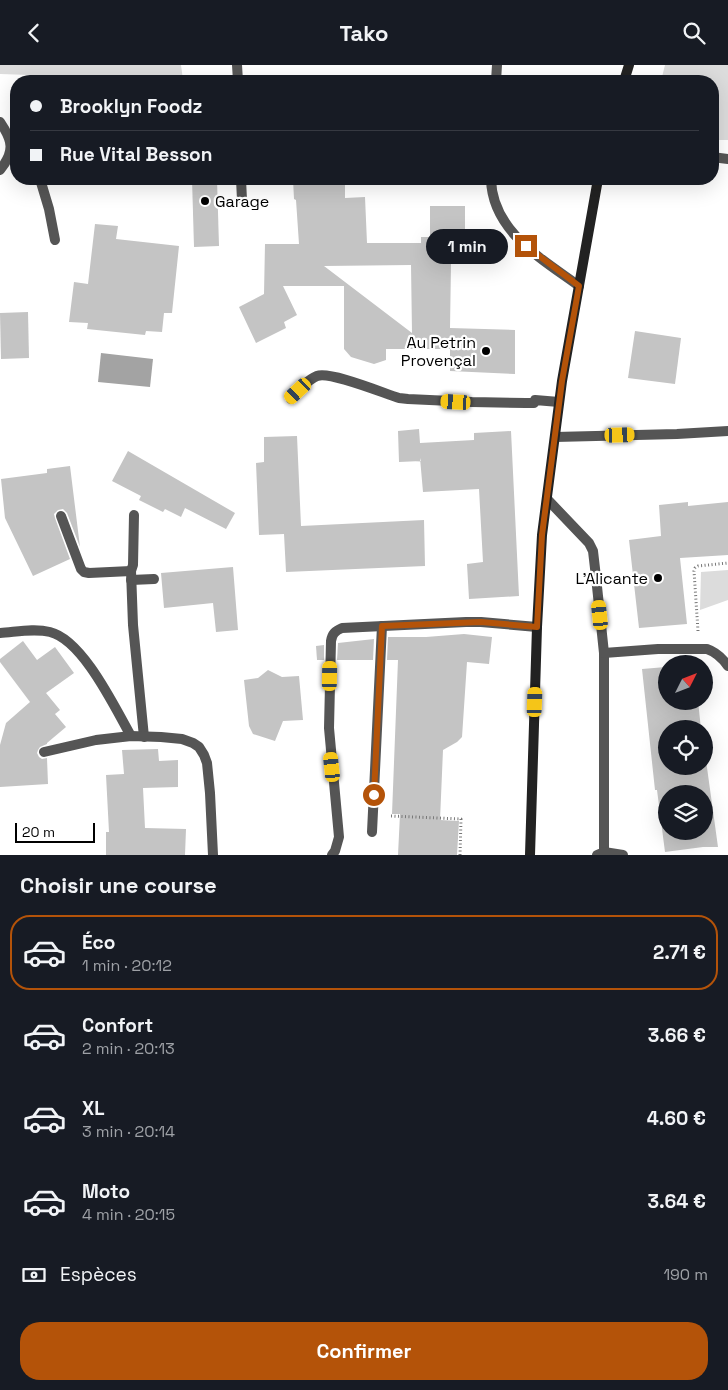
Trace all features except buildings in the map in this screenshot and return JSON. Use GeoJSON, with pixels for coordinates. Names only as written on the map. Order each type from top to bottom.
{"type":"FeatureCollection","features":[{"type":"Feature","properties":{"kind":"main road"},"geometry":{"type":"LineString","coordinates":[[530,855],[537,627],[542,535],[559,402],[597,185]]}},
{"type":"Feature","properties":{"kind":"street"},"geometry":{"type":"LineString","coordinates":[[0,121],[10,136]]}},
{"type":"Feature","properties":{"kind":"street"},"geometry":{"type":"LineString","coordinates":[[7,132],[10,144]]}},
{"type":"Feature","properties":{"kind":"street"},"geometry":{"type":"LineString","coordinates":[[0,170],[9,159],[10,154]]}},
{"type":"Feature","properties":{"kind":"street"},"geometry":{"type":"LineString","coordinates":[[42,185],[49,209],[54,240]]}},
{"type":"Feature","properties":{"kind":"street"},"geometry":{"type":"LineString","coordinates":[[241,185],[242,200]]}},
{"type":"Feature","properties":{"kind":"street"},"geometry":{"type":"LineString","coordinates":[[492,185],[493,195],[498,211],[510,229],[535,253],[579,286]]}},
{"type":"Feature","properties":{"kind":"street"},"geometry":{"type":"LineString","coordinates":[[291,399],[313,379],[322,375],[408,399],[472,402],[534,403],[535,400],[559,402]]}},
{"type":"Feature","properties":{"kind":"street"},"geometry":{"type":"LineString","coordinates":[[555,437],[728,431]]}},
{"type":"Feature","properties":{"kind":"street"},"geometry":{"type":"LineString","coordinates":[[547,499],[589,543],[593,551],[604,653],[601,853],[623,855]]}},
{"type":"Feature","properties":{"kind":"street"},"geometry":{"type":"LineString","coordinates":[[134,515],[131,576],[133,625],[144,737]]}},
{"type":"Feature","properties":{"kind":"street"},"geometry":{"type":"LineString","coordinates":[[61,516],[81,569],[84,572],[154,579]]}},
{"type":"Feature","properties":{"kind":"street"},"geometry":{"type":"LineString","coordinates":[[332,855],[339,837],[329,728],[332,636],[335,630],[342,628],[481,622],[537,627]]}},
{"type":"Feature","properties":{"kind":"street"},"geometry":{"type":"LineString","coordinates":[[372,832],[382,626]]}},
{"type":"Feature","properties":{"kind":"street"},"geometry":{"type":"LineString","coordinates":[[0,633],[51,632],[64,639],[79,652],[99,680],[131,736]]}},
{"type":"Feature","properties":{"kind":"street"},"geometry":{"type":"LineString","coordinates":[[604,653],[658,649],[699,649],[713,651],[728,666]]}},
{"type":"Feature","properties":{"kind":"street"},"geometry":{"type":"LineString","coordinates":[[44,752],[96,740],[131,736],[182,739],[193,743],[199,747],[208,763],[213,855]]}},
{"type":"Feature","properties":{"kind":"path"},"geometry":{"type":"LineString","coordinates":[[699,649],[695,568],[728,563]]}},
{"type":"Feature","properties":{"kind":"path"},"geometry":{"type":"LineString","coordinates":[[389,816],[460,819],[460,855]]}},
{"type":"Feature","properties":{"kind":"shaded area"},"geometry":{"type":"Polygon","coordinates":[[[0,65],[181,65],[182,75],[30,75],[0,74],[0,65]]]}},
{"type":"Feature","properties":{"kind":"shaded area"},"geometry":{"type":"Polygon","coordinates":[[[665,65],[728,65],[728,140],[719,140],[719,75],[662,75],[665,65]]]}},
{"type":"Feature","properties":{"kind":"shaded area"},"geometry":{"type":"Polygon","coordinates":[[[101,353],[153,359],[150,387],[98,382],[101,353]]]}},
{"type":"Feature","properties":{"kind":"shaded area"},"geometry":{"type":"Polygon","coordinates":[[[728,570],[728,600],[700,610],[701,572],[728,570]]]}},
{"type":"Feature","properties":{"kind":"place","name":"Garage"},"geometry":{"type":"Point","coordinates":[205,201]}},
{"type":"Feature","properties":{"kind":"place","name":"Au Petrin Provençal"},"geometry":{"type":"Point","coordinates":[486,351]}},
{"type":"Feature","properties":{"kind":"place","name":"L'Alicante"},"geometry":{"type":"Point","coordinates":[658,578]}},
{"type":"Feature","properties":{"kind":"route"},"geometry":{"type":"LineString","coordinates":[[374,795],[382,626],[481,622],[537,627],[542,535],[562,381],[579,286],[526,246]]}}]}
